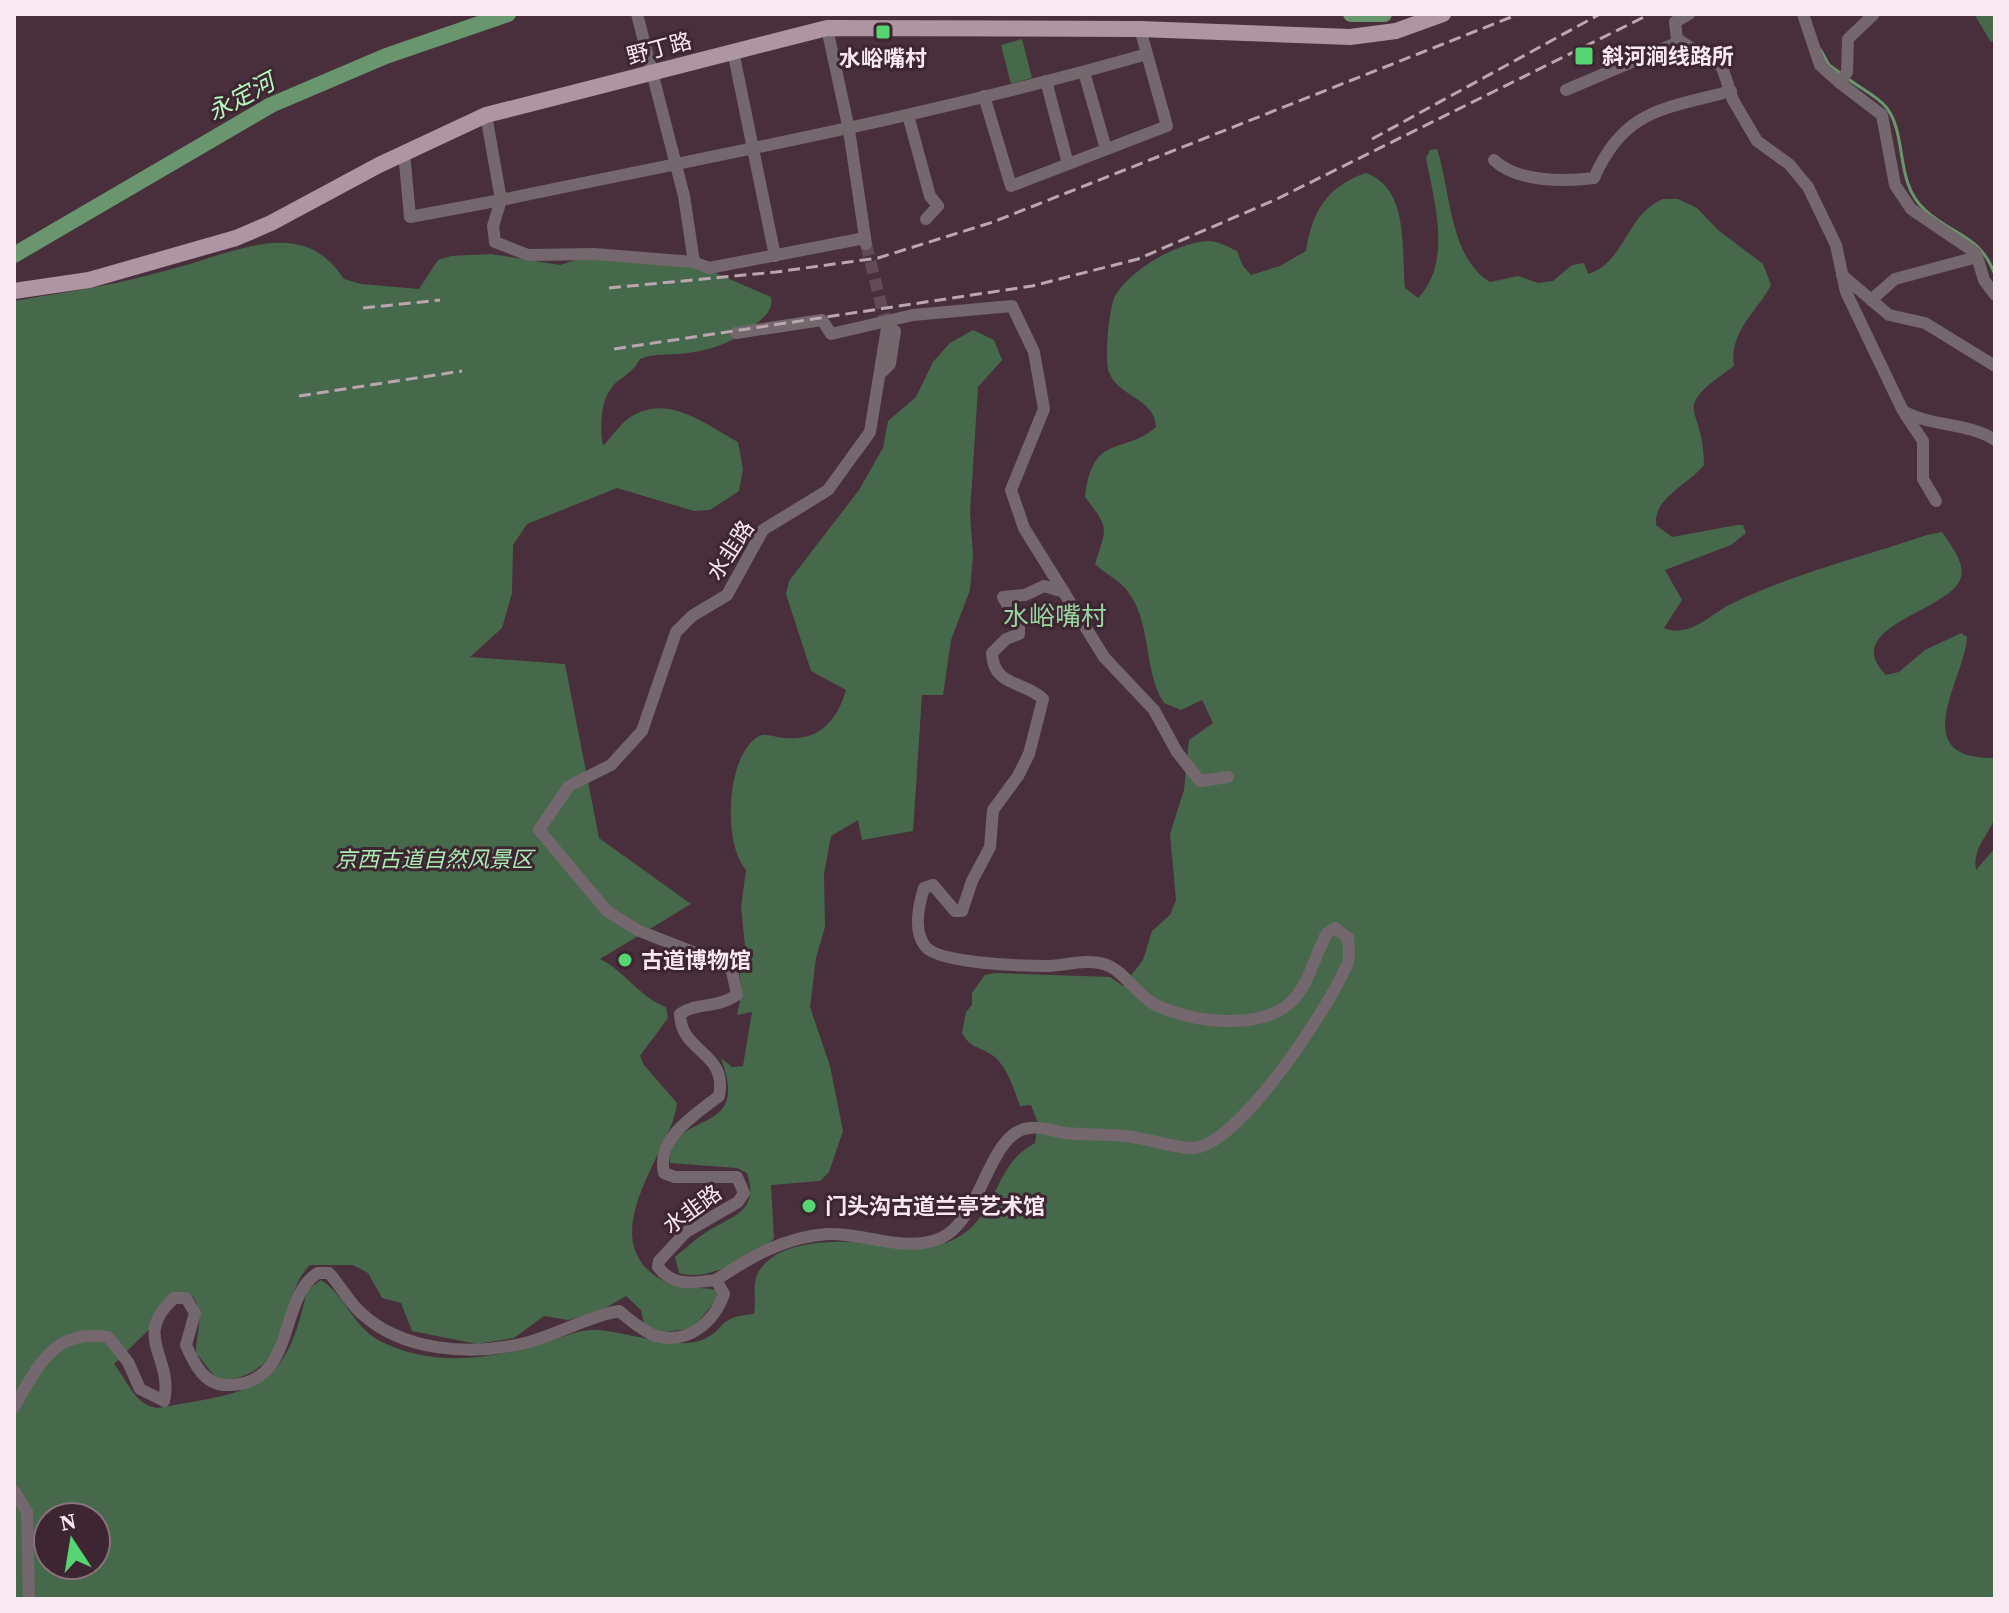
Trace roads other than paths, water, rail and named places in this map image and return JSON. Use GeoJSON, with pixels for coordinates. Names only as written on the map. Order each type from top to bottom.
{"type":"FeatureCollection","features":[{"type":"Feature","properties":{"kind":"main road","name":"野丁路"},"geometry":{"type":"LineString","coordinates":[[14,291],[89,280],[236,238],[271,223],[404,152],[486,115],[650,69],[827,28],[1140,29],[1350,37],[1396,31],[1443,14]]}},
{"type":"Feature","properties":{"kind":"street"},"geometry":{"type":"LineString","coordinates":[[637,14],[676,164],[694,262]]}},
{"type":"Feature","properties":{"kind":"street"},"geometry":{"type":"LineString","coordinates":[[1689,14],[1675,22],[1677,39],[1722,67],[1733,100],[1757,141],[1789,164],[1808,187],[1836,245],[1846,292],[1903,411],[1923,441],[1923,479],[1936,501]]}},
{"type":"Feature","properties":{"kind":"street"},"geometry":{"type":"LineString","coordinates":[[1843,78],[1848,39],[1874,14]]}},
{"type":"Feature","properties":{"kind":"street"},"geometry":{"type":"LineString","coordinates":[[1804,18],[1820,65],[1843,78],[1882,115],[1895,185],[1911,209],[1976,253],[1984,280],[1995,295]]}},
{"type":"Feature","properties":{"kind":"street"},"geometry":{"type":"LineString","coordinates":[[486,115],[501,200],[493,226],[495,242],[528,255],[594,254],[694,262],[709,268],[865,241],[849,130],[827,28]]}},
{"type":"Feature","properties":{"kind":"street"},"geometry":{"type":"LineString","coordinates":[[984,96],[1011,186],[1167,126],[1140,29]]}},
{"type":"Feature","properties":{"kind":"street"},"geometry":{"type":"LineString","coordinates":[[1566,90],[1681,41]]}},
{"type":"Feature","properties":{"kind":"street"},"geometry":{"type":"LineString","coordinates":[[733,51],[775,256]]}},
{"type":"Feature","properties":{"kind":"street"},"geometry":{"type":"LineString","coordinates":[[404,152],[410,217],[849,130],[1147,54]]}},
{"type":"Feature","properties":{"kind":"street"},"geometry":{"type":"LineString","coordinates":[[1084,72],[1106,149]]}},
{"type":"Feature","properties":{"kind":"street"},"geometry":{"type":"LineString","coordinates":[[1046,81],[1068,164]]}},
{"type":"Feature","properties":{"kind":"street"},"geometry":{"type":"LineString","coordinates":[[1494,160],[1501,168],[1522,174],[1574,181],[1594,178],[1607,150],[1637,119],[1731,91]]}},
{"type":"Feature","properties":{"kind":"street"},"geometry":{"type":"LineString","coordinates":[[908,115],[930,196],[938,206],[926,219]]}},
{"type":"Feature","properties":{"kind":"street"},"geometry":{"type":"LineString","coordinates":[[1871,300],[1895,279],[1977,257]]}},
{"type":"Feature","properties":{"kind":"street"},"geometry":{"type":"LineString","coordinates":[[1842,275],[1889,315],[1940,331],[1995,366]]}},
{"type":"Feature","properties":{"kind":"street"},"geometry":{"type":"LineString","coordinates":[[736,333],[822,320],[831,334],[936,314],[1012,306],[1034,352],[1044,409],[1015,478],[1011,500],[1104,657],[1154,710],[1177,752],[1200,781],[1228,777]]}},
{"type":"Feature","properties":{"kind":"street"},"geometry":{"type":"LineString","coordinates":[[880,375],[890,364],[896,326],[936,314]]}},
{"type":"Feature","properties":{"kind":"street","name":"水韭路"},"geometry":{"type":"LineString","coordinates":[[716,1280],[690,1284],[672,1280],[658,1267],[659,1261],[686,1232],[738,1202],[744,1193],[743,1184],[737,1177],[675,1177],[664,1173],[661,1161],[672,1137],[687,1120],[719,1096],[722,1085],[722,1075],[716,1064],[688,1039],[680,1026],[680,1014],[690,1007],[720,1005],[737,995],[732,971],[724,964],[637,930],[607,911],[539,830],[569,786],[611,765],[642,731],[676,632],[692,616],[727,595],[763,530],[828,490],[870,432],[887,328]]}},
{"type":"Feature","properties":{"kind":"street"},"geometry":{"type":"LineString","coordinates":[[1903,411],[1921,421],[1944,422],[1995,440]]}},
{"type":"Feature","properties":{"kind":"street"},"geometry":{"type":"LineString","coordinates":[[14,1407],[33,1374],[58,1343],[88,1334],[108,1337],[128,1362],[140,1389],[164,1401],[167,1388],[152,1330],[158,1313],[174,1298],[186,1298],[195,1313],[186,1345],[206,1378],[218,1385],[232,1386],[259,1377],[282,1346],[303,1287],[318,1273],[329,1273],[360,1313],[383,1327],[428,1346],[458,1350],[528,1342],[595,1315],[619,1311],[656,1336],[691,1335],[710,1320],[720,1305],[724,1294],[716,1280],[751,1256],[793,1240],[829,1234],[927,1243],[946,1236],[970,1209],[1007,1137],[1028,1127],[1126,1136],[1194,1148],[1212,1142],[1228,1130],[1263,1094],[1327,1004],[1349,959],[1348,938],[1335,928],[1327,933],[1303,987],[1286,1006],[1270,1015],[1249,1019],[1217,1019],[1157,1006],[1105,964],[1047,966],[966,960],[933,954],[925,947],[918,907],[924,888],[933,885],[955,911],[962,911],[972,881],[990,847],[993,810],[1018,776],[1041,716],[1043,699],[1034,690],[1009,684],[992,663],[992,653],[1006,639],[1019,634],[1019,626],[1003,597],[1025,595],[1044,586],[1064,592]]}},
{"type":"Feature","properties":{"kind":"street"},"geometry":{"type":"LineString","coordinates":[[14,1491],[27,1512],[29,1599]]}},
{"type":"Feature","properties":{"kind":"waterway","name":"永定河"},"geometry":{"type":"LineString","coordinates":[[14,255],[271,105],[386,56],[508,14]]}},
{"type":"Feature","properties":{"kind":"waterway","name":"永定河"},"geometry":{"type":"LineString","coordinates":[[1351,14],[1384,14]]}},
{"type":"Feature","properties":{"kind":"waterway"},"geometry":{"type":"LineString","coordinates":[[1820,49],[1829,65],[1840,73]]}},
{"type":"Feature","properties":{"kind":"waterway"},"geometry":{"type":"LineString","coordinates":[[1847,78],[1873,95],[1893,118],[1905,173],[1915,199],[1935,219],[1974,243],[1995,275]]}},
{"type":"Feature","properties":{"kind":"tunnel"},"geometry":{"type":"LineString","coordinates":[[866,244],[887,328]]}},
{"type":"Feature","properties":{"kind":"railway"},"geometry":{"type":"LineString","coordinates":[[609,288],[776,272],[878,258],[993,222],[1519,14]]}},
{"type":"Feature","properties":{"kind":"railway"},"geometry":{"type":"LineString","coordinates":[[1372,139],[1600,14]]}},
{"type":"Feature","properties":{"kind":"railway"},"geometry":{"type":"LineString","coordinates":[[614,349],[1032,286],[1138,259],[1277,199],[1650,14]]}},
{"type":"Feature","properties":{"kind":"railway"},"geometry":{"type":"LineString","coordinates":[[363,308],[440,300]]}},
{"type":"Feature","properties":{"kind":"railway"},"geometry":{"type":"LineString","coordinates":[[299,396],[462,371]]}},
{"type":"Feature","properties":{"kind":"place","name":"水峪嘴村"},"geometry":{"type":"Point","coordinates":[883,32]}},
{"type":"Feature","properties":{"kind":"place","name":"斜河涧线路所"},"geometry":{"type":"Point","coordinates":[1584,56]}},
{"type":"Feature","properties":{"kind":"place","name":"古道博物馆"},"geometry":{"type":"Point","coordinates":[625,960]}},
{"type":"Feature","properties":{"kind":"place","name":"门头沟古道兰亭艺术馆"},"geometry":{"type":"Point","coordinates":[809,1206]}},
{"type":"Feature","properties":{"kind":"district","name":"水峪嘴村"},"geometry":{"type":"Point","coordinates":[1055,616]}},
{"type":"Feature","properties":{"kind":"park label","name":"京西古道自然风景区"},"geometry":{"type":"Point","coordinates":[434,859]}}]}
